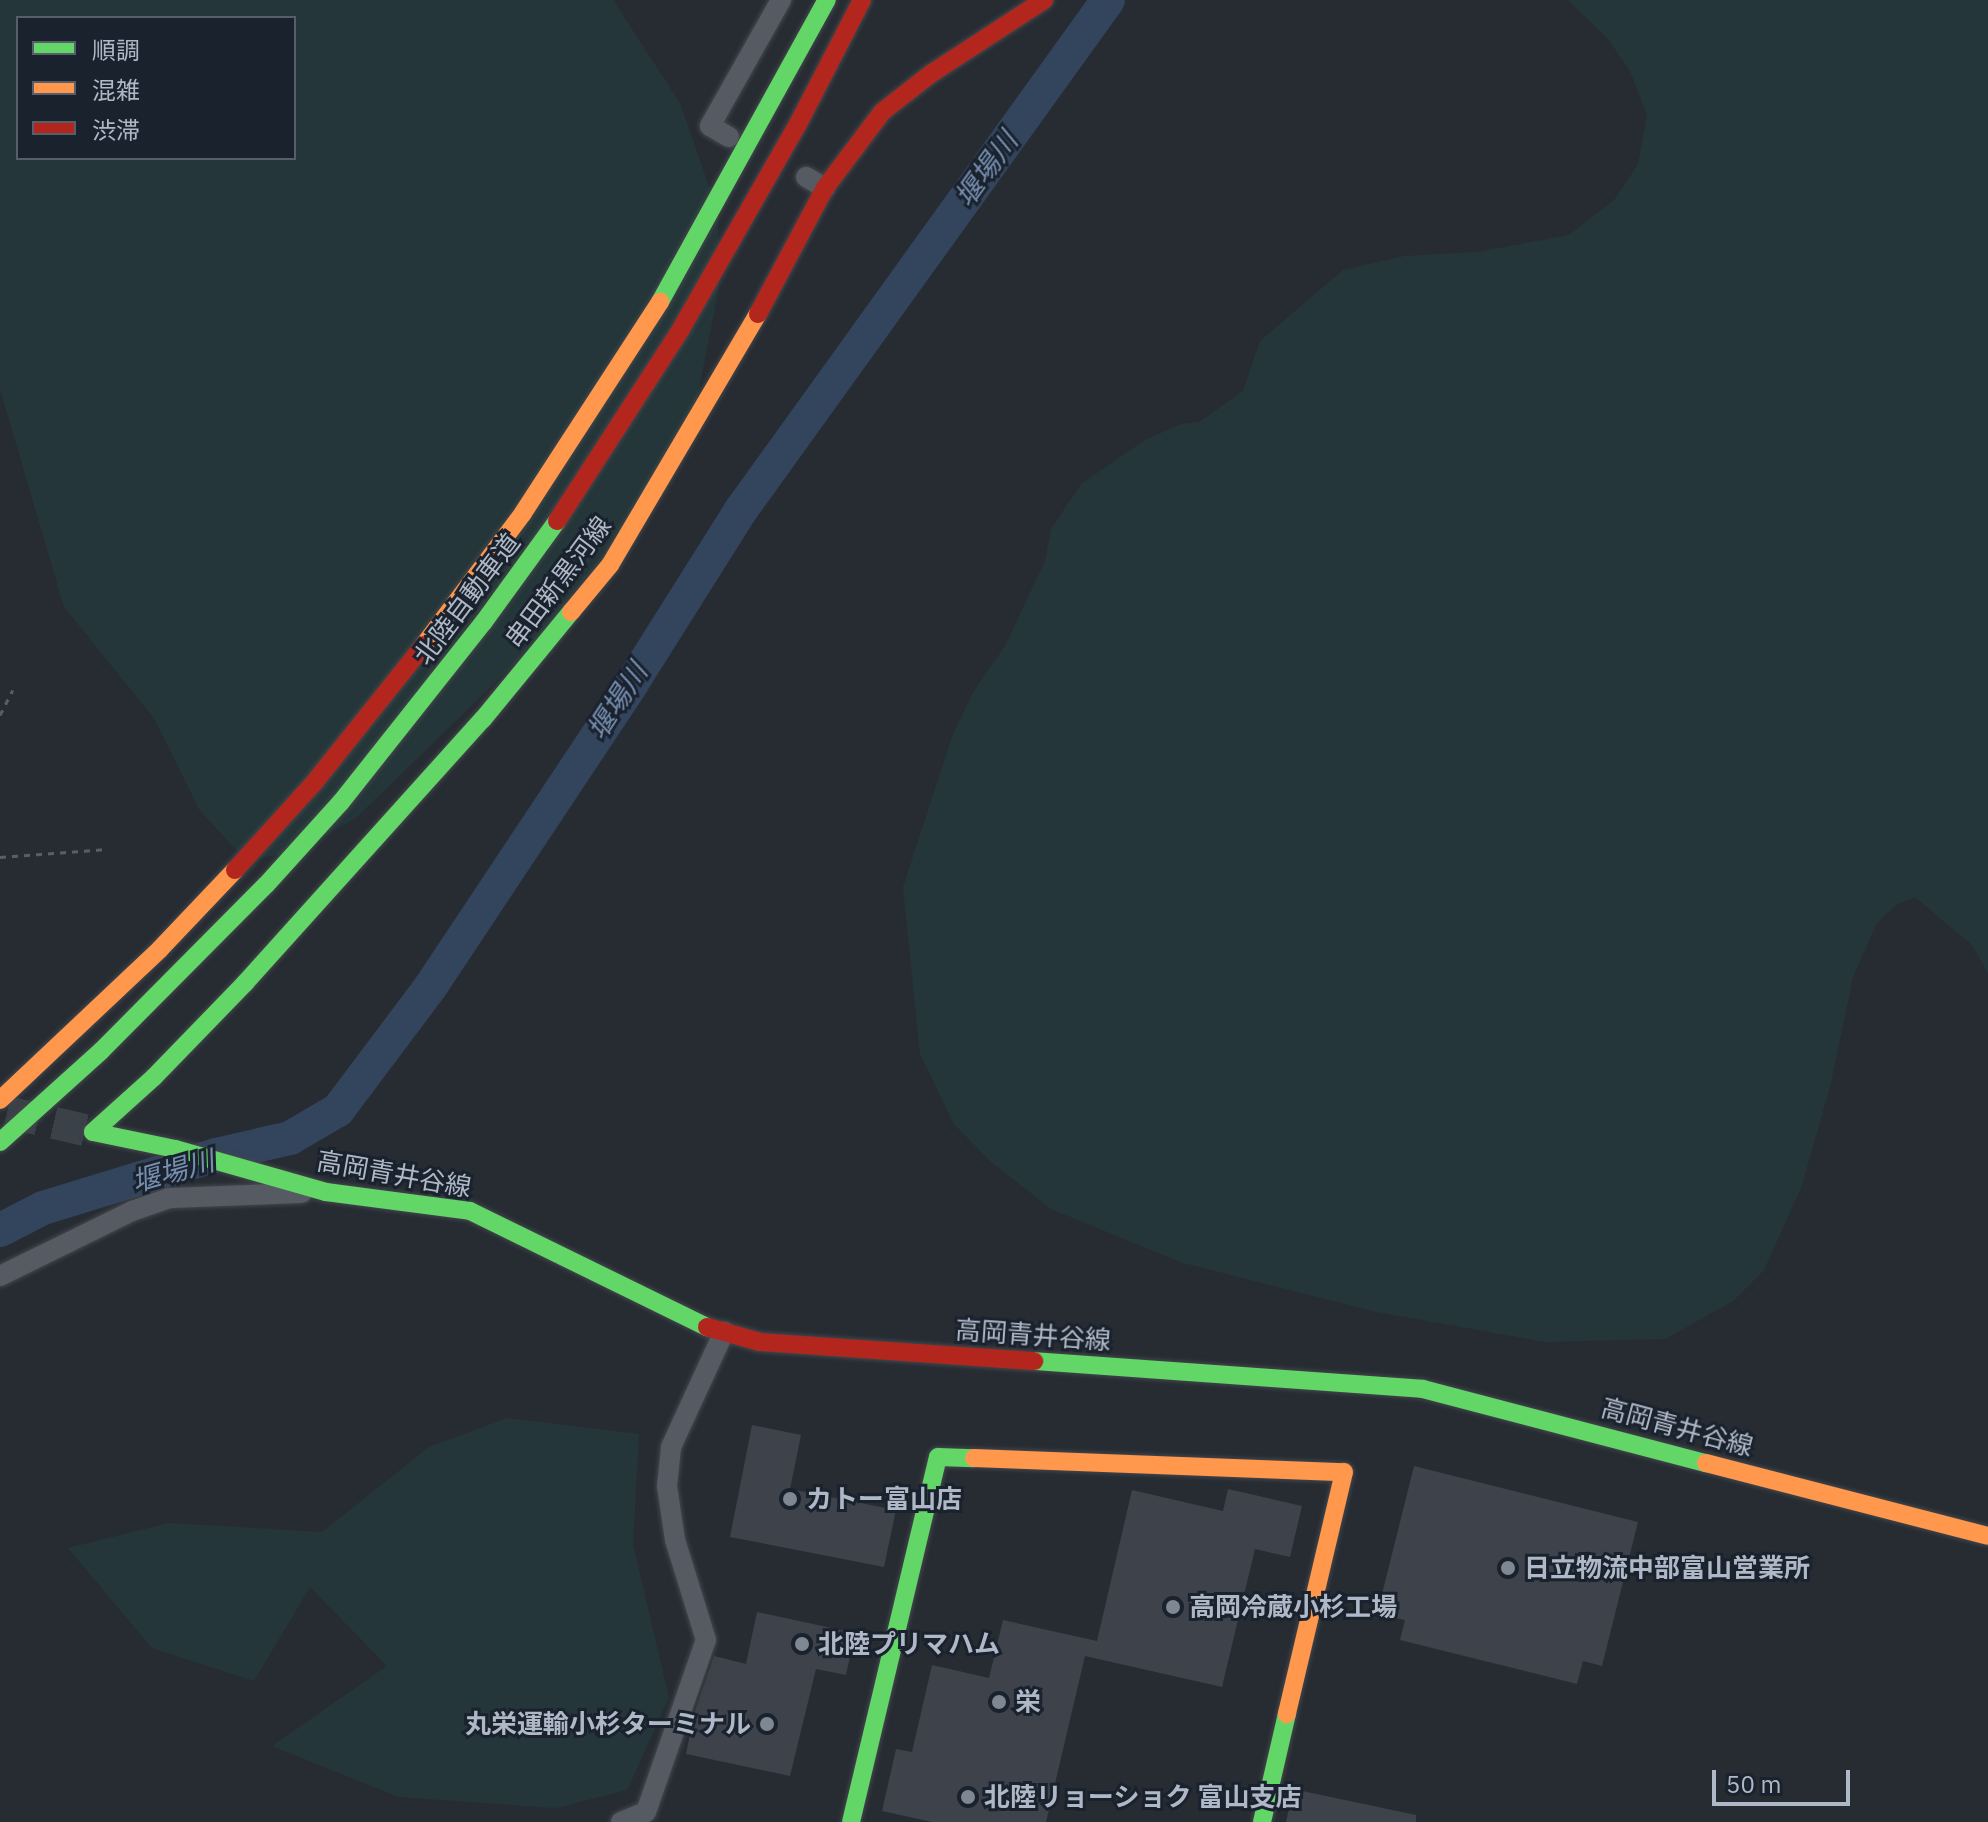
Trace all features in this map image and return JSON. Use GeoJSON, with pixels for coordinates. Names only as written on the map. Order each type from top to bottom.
{"type":"FeatureCollection","features":[{"type":"Feature","properties":{"kind":"main road","name":"北陸自動車道"},"geometry":{"type":"LineString","coordinates":[[0,1100],[150,959],[239,866],[331,762],[454,607],[531,501],[653,313],[727,187],[827,0]]}},
{"type":"Feature","properties":{"kind":"main road","name":"北陸自動車道"},"geometry":{"type":"LineString","coordinates":[[0,1142],[123,1030],[266,885],[350,791],[483,623],[562,513],[681,329],[798,124],[862,0]]}},
{"type":"Feature","properties":{"kind":"main road","name":"串田新黒河線"},"geometry":{"type":"LineString","coordinates":[[93,1132],[154,1077],[245,983],[483,719],[610,565],[732,362],[825,188],[882,112],[932,73],[1044,0]]}},
{"type":"Feature","properties":{"kind":"main road","name":"高岡青井谷線"},"geometry":{"type":"LineString","coordinates":[[93,1132],[175,1149],[272,1174],[326,1192],[470,1211],[529,1237],[691,1322],[724,1332],[785,1345],[1423,1389],[1988,1536]]}},
{"type":"Feature","properties":{"kind":"main road"},"geometry":{"type":"LineString","coordinates":[[851,1822],[938,1457],[1344,1472],[1262,1822]]}},
{"type":"Feature","properties":{"kind":"street"},"geometry":{"type":"LineString","coordinates":[[729,137],[710,126],[781,0]]}},
{"type":"Feature","properties":{"kind":"street"},"geometry":{"type":"LineString","coordinates":[[806,177],[825,188]]}},
{"type":"Feature","properties":{"kind":"street"},"geometry":{"type":"LineString","coordinates":[[0,1276],[132,1211],[169,1198],[326,1192]]}},
{"type":"Feature","properties":{"kind":"street"},"geometry":{"type":"LineString","coordinates":[[621,1822],[646,1812],[706,1640],[675,1540],[667,1486],[671,1447],[724,1332]]}},
{"type":"Feature","properties":{"kind":"path"},"geometry":{"type":"LineString","coordinates":[[0,715],[13,690]]}},
{"type":"Feature","properties":{"kind":"path"},"geometry":{"type":"LineString","coordinates":[[0,857],[108,849]]}},
{"type":"Feature","properties":{"kind":"shaded area"},"geometry":{"type":"Polygon","coordinates":[[[0,0],[613,0],[680,103],[718,212],[719,287],[695,410],[581,599],[356,818],[295,852],[246,860],[200,811],[154,718],[64,607],[0,389],[0,0]]]}},
{"type":"Feature","properties":{"kind":"shaded area"},"geometry":{"type":"Polygon","coordinates":[[[1568,0],[1988,0],[1988,974],[1973,946],[1915,897],[1897,904],[1877,923],[1853,977],[1830,1087],[1801,1188],[1764,1270],[1733,1301],[1665,1339],[1545,1342],[1377,1312],[1183,1263],[1051,1209],[990,1161],[954,1124],[920,1054],[903,887],[953,734],[974,691],[1005,646],[1045,561],[1051,529],[1081,484],[1145,440],[1181,424],[1199,422],[1243,391],[1260,341],[1343,270],[1404,256],[1477,252],[1569,235],[1615,199],[1638,164],[1647,115],[1630,71],[1608,39],[1568,0]]]}},
{"type":"Feature","properties":{"kind":"shaded area"},"geometry":{"type":"Polygon","coordinates":[[[507,1418],[639,1434],[633,1544],[669,1698],[627,1790],[556,1808],[399,1797],[272,1746],[387,1666],[310,1587],[254,1681],[152,1648],[68,1548],[169,1523],[322,1532],[429,1447],[507,1418]]]}},
{"type":"Feature","properties":{"kind":"building","name":"カトー富山店"},"geometry":{"type":"Polygon","coordinates":[[[752,1425],[801,1435],[790,1489],[896,1510],[884,1567],[730,1537],[752,1425]]]}},
{"type":"Feature","properties":{"kind":"building","name":"日立物流中部富山営業所"},"geometry":{"type":"Polygon","coordinates":[[[1414,1466],[1638,1522],[1602,1666],[1583,1661],[1577,1684],[1400,1640],[1405,1620],[1377,1614],[1414,1466]]]}},
{"type":"Feature","properties":{"kind":"building"},"geometry":{"type":"Polygon","coordinates":[[[1228,1489],[1302,1506],[1290,1557],[1255,1549],[1222,1687],[1085,1656],[1046,1822],[932,1822],[882,1811],[896,1749],[912,1752],[932,1665],[989,1678],[1003,1620],[1097,1641],[1132,1490],[1223,1511],[1228,1489]]]}},
{"type":"Feature","properties":{"kind":"building"},"geometry":{"type":"Polygon","coordinates":[[[757,1612],[855,1633],[846,1675],[816,1669],[790,1776],[686,1754],[694,1714],[714,1656],[746,1664],[757,1612]]]}},
{"type":"Feature","properties":{"kind":"building"},"geometry":{"type":"Polygon","coordinates":[[[1293,1789],[1416,1815],[1416,1822],[1286,1822],[1293,1789]]]}},
{"type":"Feature","properties":{"kind":"waterway","name":"堰場川"},"geometry":{"type":"LineString","coordinates":[[0,1230],[43,1208],[216,1155],[290,1138],[338,1110],[431,986],[632,683],[741,510],[1108,0]]}},
{"type":"Feature","properties":{"kind":"tunnel"},"geometry":{"type":"LineString","coordinates":[[7,1112],[93,1132]]}},
{"type":"Feature","properties":{"kind":"traffic: fast"},"geometry":{"type":"LineString","coordinates":[[660,302],[827,0]]}},
{"type":"Feature","properties":{"kind":"traffic: fast"},"geometry":{"type":"LineString","coordinates":[[0,1142],[101,1051],[266,885],[341,802],[483,623],[557,521]]}},
{"type":"Feature","properties":{"kind":"traffic: fast"},"geometry":{"type":"LineString","coordinates":[[93,1132],[154,1077],[245,983],[483,719],[571,612]]}},
{"type":"Feature","properties":{"kind":"traffic: fast"},"geometry":{"type":"LineString","coordinates":[[93,1132],[175,1149],[326,1192],[470,1211],[707,1327]]}},
{"type":"Feature","properties":{"kind":"traffic: fast"},"geometry":{"type":"LineString","coordinates":[[1034,1361],[1423,1389],[1706,1463]]}},
{"type":"Feature","properties":{"kind":"traffic: fast"},"geometry":{"type":"LineString","coordinates":[[851,1822],[938,1457],[974,1458]]}},
{"type":"Feature","properties":{"kind":"traffic: fast"},"geometry":{"type":"LineString","coordinates":[[1262,1822],[1287,1714]]}},
{"type":"Feature","properties":{"kind":"traffic: slow"},"geometry":{"type":"LineString","coordinates":[[424,645],[523,513],[660,302]]}},
{"type":"Feature","properties":{"kind":"traffic: slow"},"geometry":{"type":"LineString","coordinates":[[571,612],[610,565],[758,314]]}},
{"type":"Feature","properties":{"kind":"traffic: slow"},"geometry":{"type":"LineString","coordinates":[[0,1100],[160,949],[235,870]]}},
{"type":"Feature","properties":{"kind":"traffic: slow"},"geometry":{"type":"LineString","coordinates":[[974,1458],[1344,1472],[1287,1714]]}},
{"type":"Feature","properties":{"kind":"traffic: slow"},"geometry":{"type":"LineString","coordinates":[[1706,1463],[1988,1536]]}},
{"type":"Feature","properties":{"kind":"traffic: jam"},"geometry":{"type":"LineString","coordinates":[[557,521],[681,329],[798,124],[862,0]]}},
{"type":"Feature","properties":{"kind":"traffic: jam"},"geometry":{"type":"LineString","coordinates":[[758,314],[825,188],[882,112],[932,73],[1044,0]]}},
{"type":"Feature","properties":{"kind":"traffic: jam"},"geometry":{"type":"LineString","coordinates":[[235,870],[313,784],[424,645]]}},
{"type":"Feature","properties":{"kind":"traffic: jam"},"geometry":{"type":"LineString","coordinates":[[707,1327],[760,1342],[1034,1361]]}},
{"type":"Feature","properties":{"kind":"place","name":"カトー富山店"},"geometry":{"type":"Point","coordinates":[790,1499]}},
{"type":"Feature","properties":{"kind":"place","name":"日立物流中部富山営業所"},"geometry":{"type":"Point","coordinates":[1508,1568]}},
{"type":"Feature","properties":{"kind":"place","name":"高岡冷蔵小杉工場"},"geometry":{"type":"Point","coordinates":[1173,1607]}},
{"type":"Feature","properties":{"kind":"place","name":"北陸プリマハム"},"geometry":{"type":"Point","coordinates":[802,1644]}},
{"type":"Feature","properties":{"kind":"place","name":"栄"},"geometry":{"type":"Point","coordinates":[999,1702]}},
{"type":"Feature","properties":{"kind":"place","name":"丸栄運輸小杉ターミナル"},"geometry":{"type":"Point","coordinates":[767,1724]}},
{"type":"Feature","properties":{"kind":"place","name":"北陸リョーショク 富山支店"},"geometry":{"type":"Point","coordinates":[968,1797]}}]}
